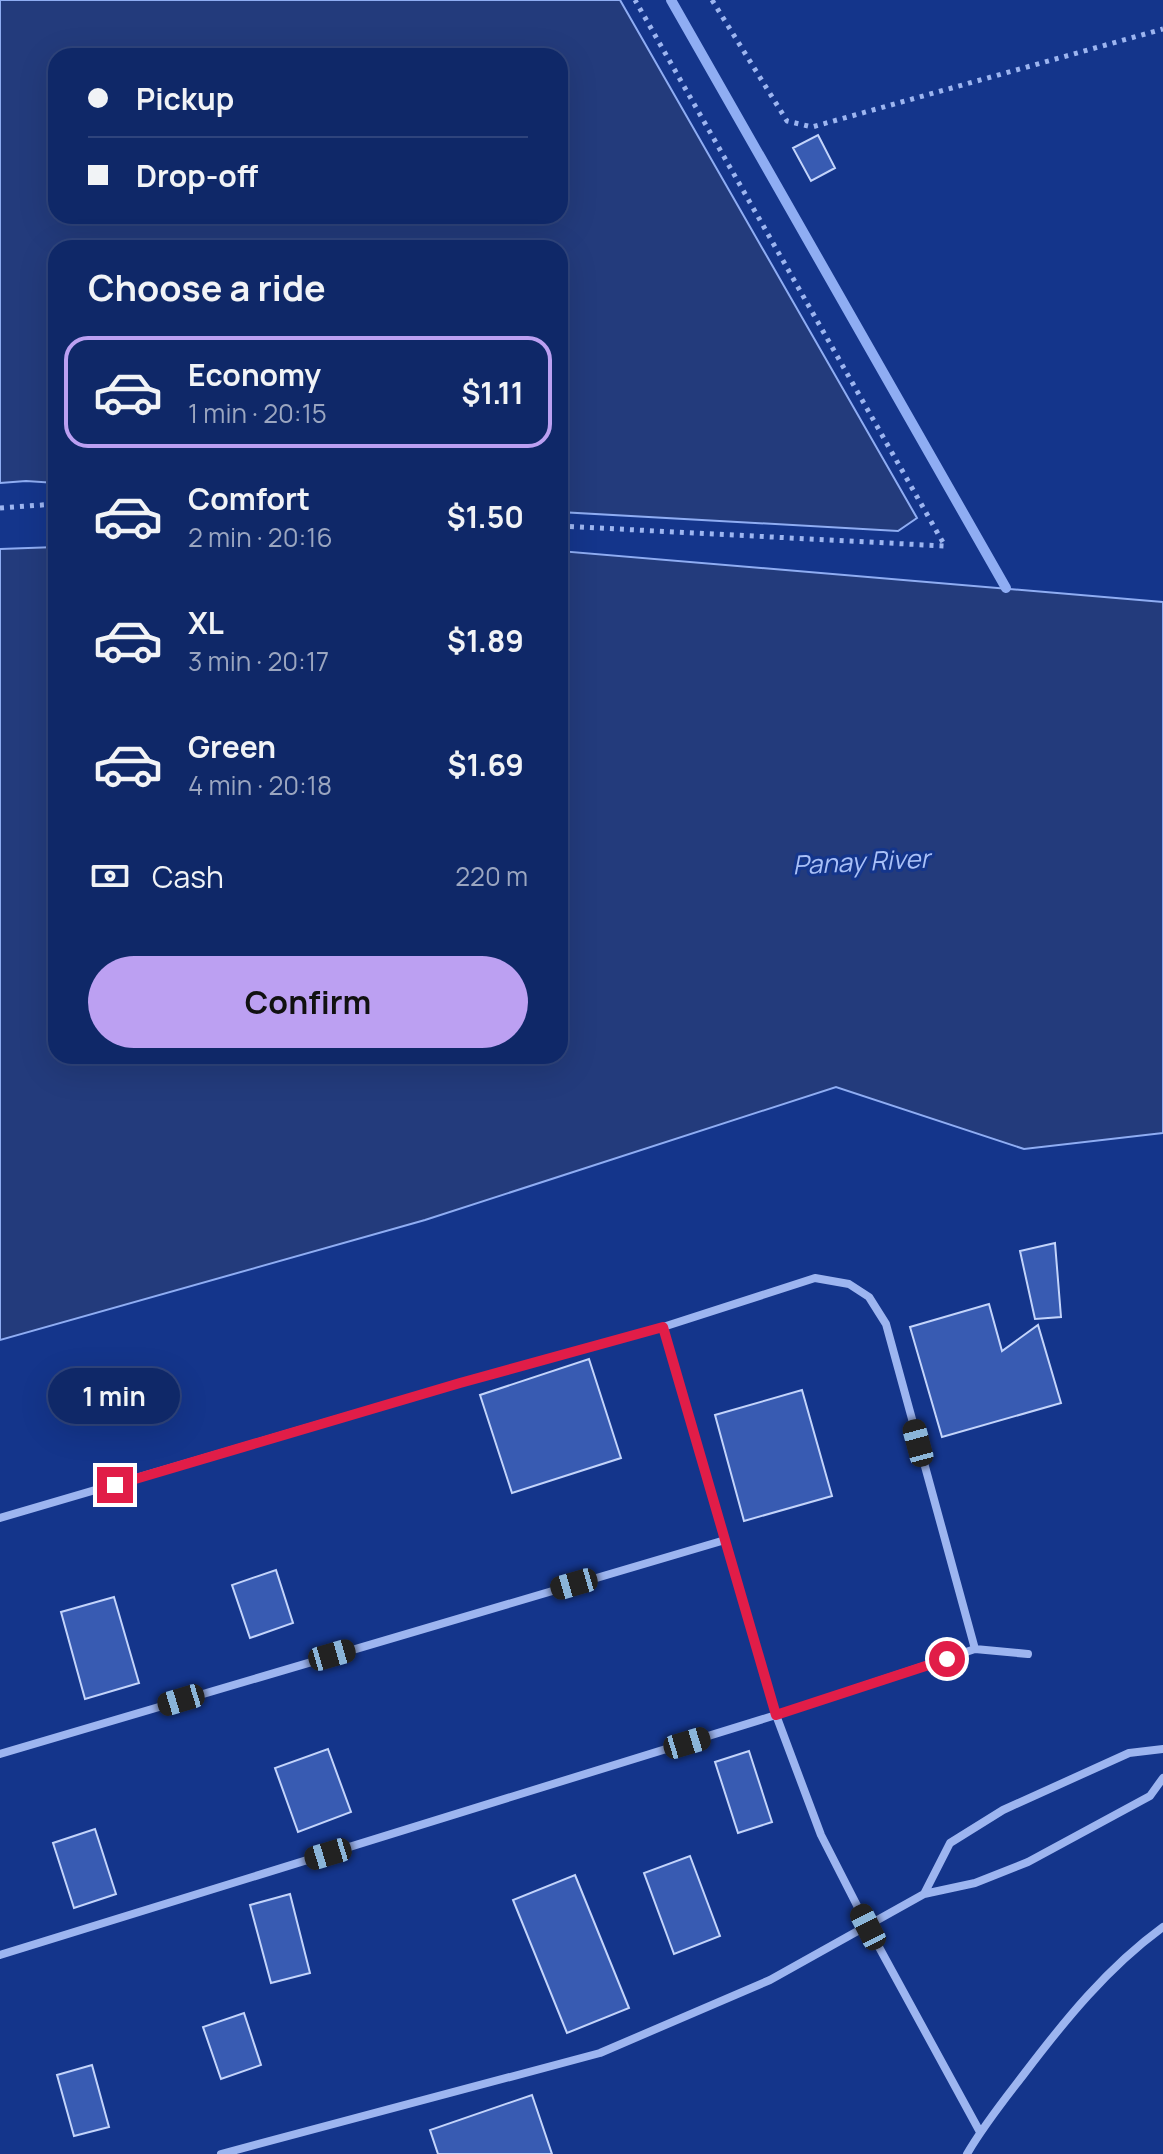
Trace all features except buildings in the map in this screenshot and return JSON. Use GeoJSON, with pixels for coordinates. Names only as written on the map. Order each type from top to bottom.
{"type":"FeatureCollection","features":[{"type":"Feature","properties":{"kind":"street"},"geometry":{"type":"LineString","coordinates":[[0,1518],[663,1327],[815,1278],[849,1284],[869,1297],[886,1324],[975,1649]]}},
{"type":"Feature","properties":{"kind":"street"},"geometry":{"type":"LineString","coordinates":[[663,1327],[776,1715],[821,1835],[980,2132]]}},
{"type":"Feature","properties":{"kind":"street"},"geometry":{"type":"LineString","coordinates":[[0,1754],[725,1540]]}},
{"type":"Feature","properties":{"kind":"street"},"geometry":{"type":"LineString","coordinates":[[0,1955],[776,1715],[975,1649],[1028,1654]]}},
{"type":"Feature","properties":{"kind":"street"},"geometry":{"type":"LineString","coordinates":[[924,1894],[950,1843],[1003,1810],[1129,1753],[1163,1749]]}},
{"type":"Feature","properties":{"kind":"street"},"geometry":{"type":"LineString","coordinates":[[221,2154],[600,2053],[770,1980],[924,1894],[975,1883],[1028,1862],[1150,1796],[1163,1778]]}},
{"type":"Feature","properties":{"kind":"street"},"geometry":{"type":"LineString","coordinates":[[967,2154],[1049,2041],[1102,1980],[1163,1927]]}},
{"type":"Feature","properties":{"kind":"path"},"geometry":{"type":"LineString","coordinates":[[568,526],[945,546],[635,0]]}},
{"type":"Feature","properties":{"kind":"path"},"geometry":{"type":"LineString","coordinates":[[712,0],[787,121],[812,127],[1163,29]]}},
{"type":"Feature","properties":{"kind":"path"},"geometry":{"type":"LineString","coordinates":[[0,508],[48,505]]}},
{"type":"Feature","properties":{"kind":"water"},"geometry":{"type":"Polygon","coordinates":[[[0,0],[620,0],[917,518],[898,531],[568,512],[568,240],[48,240],[48,482],[0,483],[0,0]]]}},
{"type":"Feature","properties":{"kind":"water","name":"Panay River"},"geometry":{"type":"Polygon","coordinates":[[[48,547],[48,1064],[568,1064],[568,552],[1163,602],[1163,1133],[1024,1149],[836,1087],[425,1220],[0,1340],[0,549],[48,547]]]}},
{"type":"Feature","properties":{"kind":"waterway"},"geometry":{"type":"LineString","coordinates":[[671,0],[1006,588]]}},
{"type":"Feature","properties":{"kind":"route"},"geometry":{"type":"LineString","coordinates":[[115,1485],[460,1383],[663,1327],[776,1715],[947,1659]]}}]}
